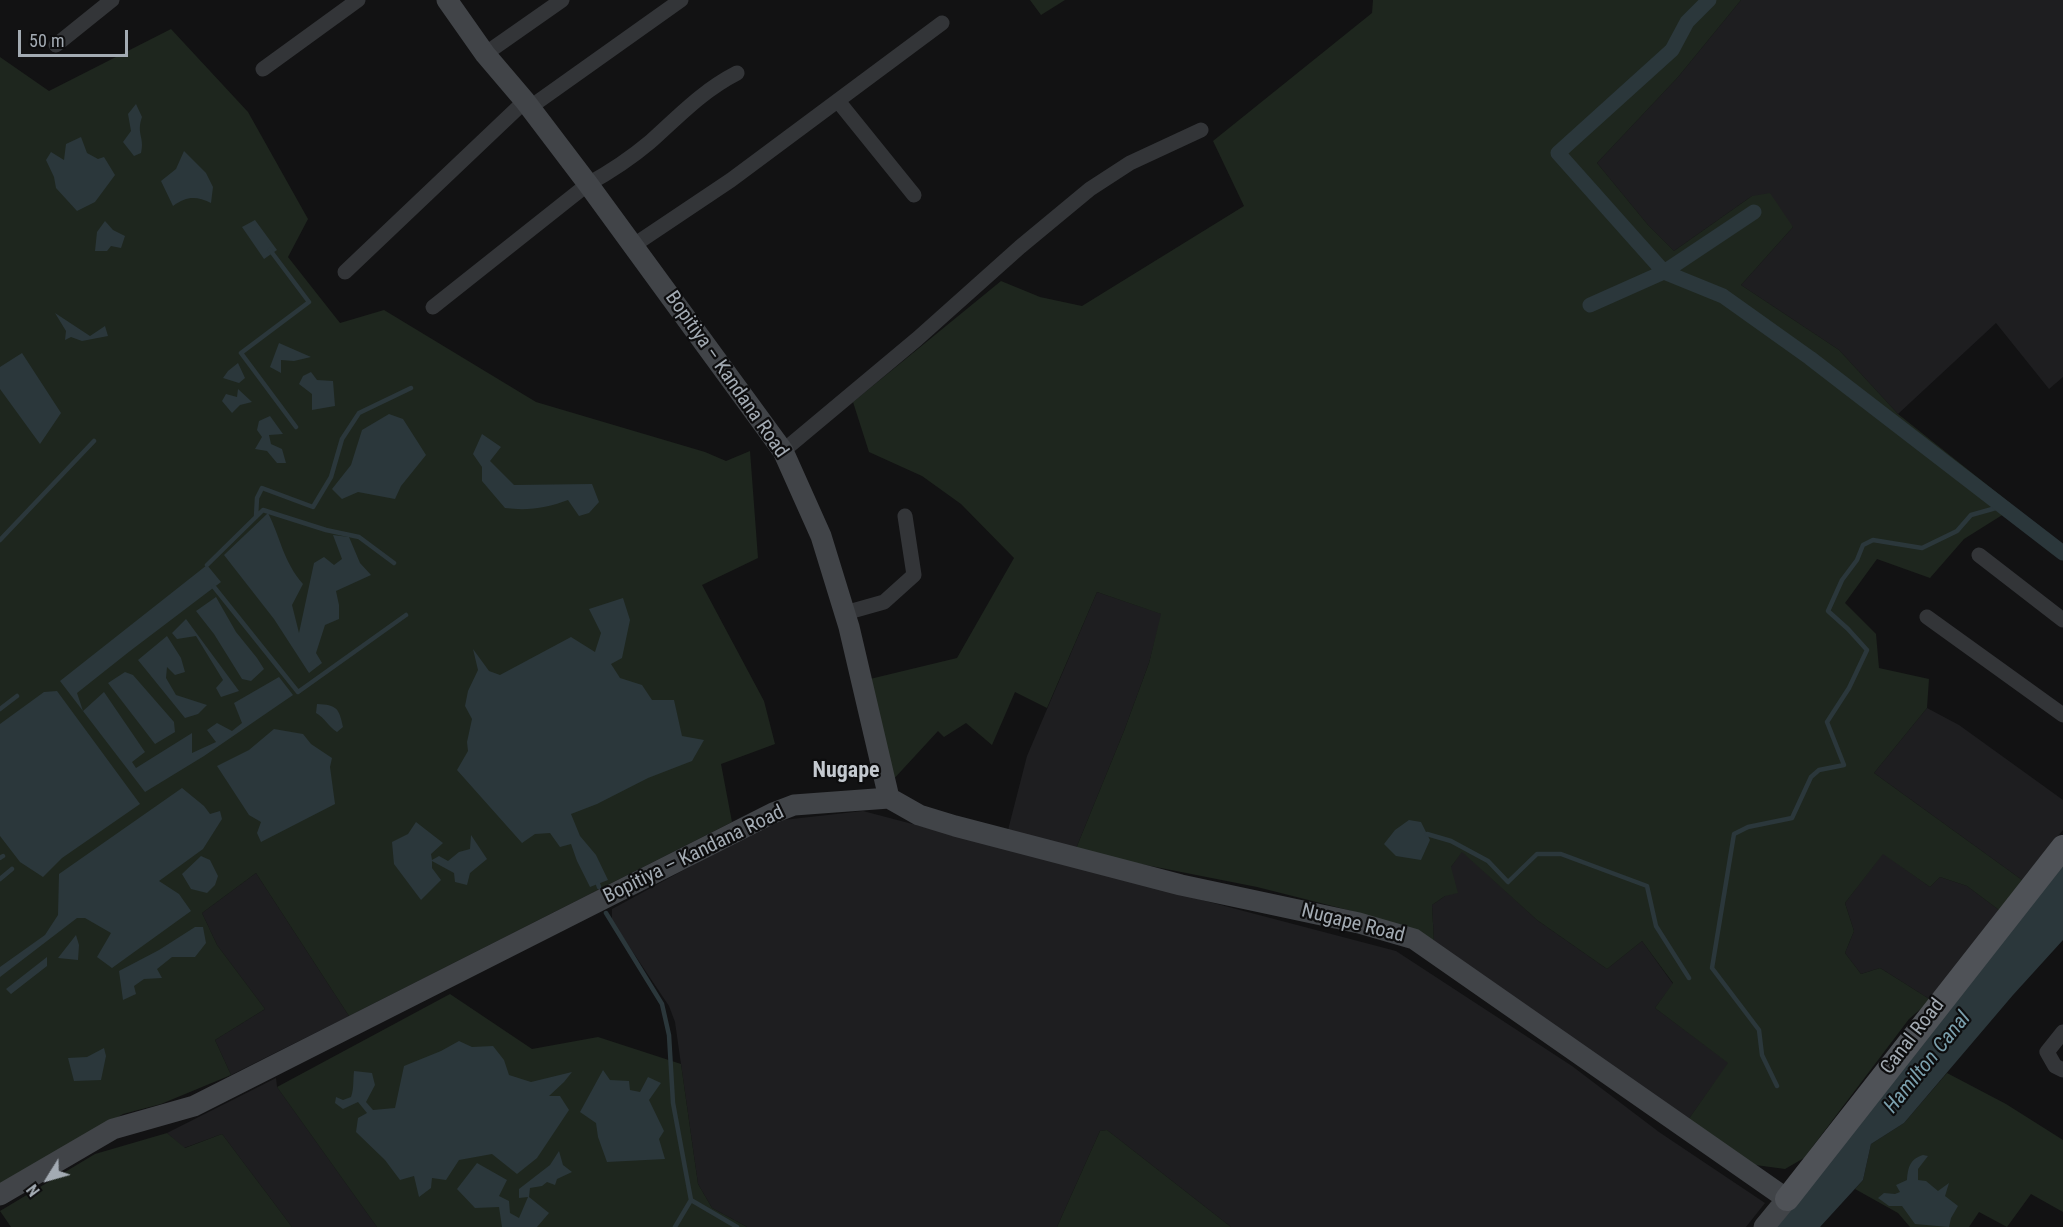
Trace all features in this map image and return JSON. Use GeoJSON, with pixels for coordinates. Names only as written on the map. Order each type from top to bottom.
{"type":"FeatureCollection","features":[{"type":"Feature","properties":{"kind":"main road","name":"Bopitiya – Kandana Road"},"geometry":{"type":"LineString","coordinates":[[0,1195],[113,1129],[194,1106],[773,813],[795,805],[889,798],[845,613],[821,536],[783,451],[634,245],[527,104],[485,54],[447,0]]}},
{"type":"Feature","properties":{"kind":"main road","name":"Nugape Road"},"geometry":{"type":"LineString","coordinates":[[889,798],[919,815],[955,826],[1181,885],[1359,923],[1414,939],[1787,1199]]}},
{"type":"Feature","properties":{"kind":"main road","name":"Canal Road"},"geometry":{"type":"LineString","coordinates":[[1764,1227],[2063,847]]}},
{"type":"Feature","properties":{"kind":"street"},"geometry":{"type":"LineString","coordinates":[[56,45],[112,0]]}},
{"type":"Feature","properties":{"kind":"street"},"geometry":{"type":"LineString","coordinates":[[263,69],[358,0]]}},
{"type":"Feature","properties":{"kind":"street"},"geometry":{"type":"LineString","coordinates":[[485,54],[562,0]]}},
{"type":"Feature","properties":{"kind":"street"},"geometry":{"type":"LineString","coordinates":[[345,272],[527,104],[681,0]]}},
{"type":"Feature","properties":{"kind":"street"},"geometry":{"type":"LineString","coordinates":[[634,245],[731,180],[942,23]]}},
{"type":"Feature","properties":{"kind":"street"},"geometry":{"type":"LineString","coordinates":[[434,307],[588,184],[609,172],[648,143],[716,84],[737,73]]}},
{"type":"Feature","properties":{"kind":"street"},"geometry":{"type":"LineString","coordinates":[[838,101],[914,195]]}},
{"type":"Feature","properties":{"kind":"street"},"geometry":{"type":"LineString","coordinates":[[783,451],[1090,189],[1130,163],[1201,130]]}},
{"type":"Feature","properties":{"kind":"street"},"geometry":{"type":"LineString","coordinates":[[845,613],[884,602],[914,575],[905,516]]}},
{"type":"Feature","properties":{"kind":"street"},"geometry":{"type":"LineString","coordinates":[[1979,555],[2063,620]]}},
{"type":"Feature","properties":{"kind":"street"},"geometry":{"type":"LineString","coordinates":[[1927,617],[2063,715]]}},
{"type":"Feature","properties":{"kind":"street"},"geometry":{"type":"LineString","coordinates":[[2063,1032],[2047,1052],[2055,1066],[2063,1070]]}},
{"type":"Feature","properties":{"kind":"shaded area"},"geometry":{"type":"Polygon","coordinates":[[[1030,0],[1065,0],[1041,15],[1030,0]]]}},
{"type":"Feature","properties":{"kind":"shaded area"},"geometry":{"type":"Polygon","coordinates":[[[1373,0],[1741,0],[1678,77],[1597,163],[1648,225],[1674,251],[1752,196],[1770,193],[1793,227],[1741,285],[1839,350],[1898,414],[2015,507],[1964,539],[1930,578],[1877,559],[1845,603],[1876,634],[1879,668],[1929,679],[1927,708],[1874,773],[2022,880],[1999,910],[1967,886],[1940,877],[1930,887],[1883,854],[1845,903],[1854,931],[1845,953],[1861,974],[1880,968],[1931,1000],[1909,1019],[1804,1158],[1785,1169],[1748,1164],[1688,1120],[1728,1063],[1655,1008],[1673,983],[1642,941],[1607,969],[1537,920],[1462,852],[1451,867],[1458,893],[1445,896],[1432,905],[1434,942],[1352,911],[1257,887],[1075,851],[1149,663],[1161,614],[1097,592],[1047,708],[1015,692],[992,745],[966,723],[944,737],[938,731],[891,782],[870,679],[957,658],[1014,558],[961,504],[922,476],[869,452],[853,402],[1001,281],[1040,297],[1082,306],[1244,206],[1213,141],[1372,13],[1373,0]]]}},
{"type":"Feature","properties":{"kind":"shaded area"},"geometry":{"type":"Polygon","coordinates":[[[1741,0],[2063,0],[2063,377],[2049,389],[1996,323],[1898,414],[1839,350],[1741,285],[1793,227],[1752,196],[1674,251],[1648,225],[1597,163],[1678,77],[1741,0]]]}},
{"type":"Feature","properties":{"kind":"shaded area"},"geometry":{"type":"Polygon","coordinates":[[[171,29],[248,112],[308,219],[288,257],[340,323],[384,310],[536,402],[705,452],[726,461],[750,451],[758,558],[702,585],[764,701],[775,744],[721,764],[732,822],[349,1016],[256,873],[202,913],[217,945],[265,1009],[215,1040],[231,1075],[161,1104],[123,1114],[0,1188],[0,57],[49,91],[171,29]]]}},
{"type":"Feature","properties":{"kind":"shaded area"},"geometry":{"type":"Polygon","coordinates":[[[1097,592],[1162,614],[1149,663],[1075,851],[1008,830],[1027,756],[1097,592]]]}},
{"type":"Feature","properties":{"kind":"shaded area"},"geometry":{"type":"Polygon","coordinates":[[[1927,708],[1959,725],[2063,800],[2063,830],[2022,880],[1874,773],[1927,708]]]}},
{"type":"Feature","properties":{"kind":"shaded area"},"geometry":{"type":"Polygon","coordinates":[[[863,811],[1396,951],[1572,1066],[1659,1132],[1765,1203],[1746,1227],[1231,1227],[1107,1130],[1100,1131],[1057,1227],[747,1227],[712,1208],[698,1184],[675,1022],[669,1006],[612,921],[612,909],[774,821],[863,811]]]}},
{"type":"Feature","properties":{"kind":"shaded area"},"geometry":{"type":"Polygon","coordinates":[[[1462,851],[1537,920],[1607,969],[1642,941],[1673,984],[1655,1008],[1729,1063],[1688,1120],[1434,942],[1432,905],[1445,896],[1451,867],[1462,851]]]}},
{"type":"Feature","properties":{"kind":"shaded area"},"geometry":{"type":"Polygon","coordinates":[[[1883,853],[1930,887],[1940,877],[1967,886],[1999,910],[1931,1000],[1880,968],[1861,974],[1845,953],[1854,931],[1845,903],[1883,853]]]}},
{"type":"Feature","properties":{"kind":"shaded area"},"geometry":{"type":"Polygon","coordinates":[[[256,873],[349,1016],[231,1075],[215,1040],[265,1009],[217,945],[202,913],[256,873]]]}},
{"type":"Feature","properties":{"kind":"shaded area"},"geometry":{"type":"Polygon","coordinates":[[[450,994],[532,1049],[598,1037],[681,1064],[698,1184],[712,1208],[747,1227],[377,1227],[277,1087],[450,994]]]}},
{"type":"Feature","properties":{"kind":"shaded area"},"geometry":{"type":"Polygon","coordinates":[[[1947,1073],[2006,1104],[2063,1140],[2063,1212],[2031,1194],[2007,1227],[1979,1212],[1969,1227],[1910,1227],[1898,1213],[1855,1189],[1863,1180],[1871,1144],[1904,1123],[1947,1073]]]}},
{"type":"Feature","properties":{"kind":"shaded area"},"geometry":{"type":"Polygon","coordinates":[[[276,1078],[277,1087],[377,1227],[292,1227],[222,1134],[184,1148],[167,1133],[276,1078]]]}},
{"type":"Feature","properties":{"kind":"shaded area"},"geometry":{"type":"Polygon","coordinates":[[[1107,1130],[1231,1227],[1057,1227],[1100,1131],[1107,1130]]]}},
{"type":"Feature","properties":{"kind":"shaded area"},"geometry":{"type":"Polygon","coordinates":[[[167,1133],[185,1148],[222,1134],[292,1227],[11,1227],[0,1211],[95,1154],[167,1133]]]}},
{"type":"Feature","properties":{"kind":"water"},"geometry":{"type":"Polygon","coordinates":[[[136,104],[142,117],[140,128],[142,148],[141,153],[134,156],[123,142],[131,131],[128,114],[136,104]]]}},
{"type":"Feature","properties":{"kind":"water"},"geometry":{"type":"Polygon","coordinates":[[[81,137],[87,153],[98,159],[104,157],[115,175],[95,202],[77,211],[56,188],[54,177],[46,160],[51,152],[64,160],[66,144],[81,137]]]}},
{"type":"Feature","properties":{"kind":"water"},"geometry":{"type":"Polygon","coordinates":[[[184,151],[206,173],[213,187],[211,203],[192,198],[173,206],[161,181],[176,169],[184,151]]]}},
{"type":"Feature","properties":{"kind":"water"},"geometry":{"type":"Polygon","coordinates":[[[255,220],[277,250],[264,259],[242,227],[255,220]]]}},
{"type":"Feature","properties":{"kind":"water"},"geometry":{"type":"Polygon","coordinates":[[[105,221],[113,230],[125,236],[121,248],[111,246],[107,251],[95,251],[97,232],[105,221]]]}},
{"type":"Feature","properties":{"kind":"water"},"geometry":{"type":"Polygon","coordinates":[[[55,313],[90,336],[105,326],[108,336],[82,341],[71,337],[65,340],[66,331],[55,313]]]}},
{"type":"Feature","properties":{"kind":"water"},"geometry":{"type":"Polygon","coordinates":[[[279,343],[311,357],[294,361],[281,360],[281,373],[270,367],[279,343]]]}},
{"type":"Feature","properties":{"kind":"water"},"geometry":{"type":"Polygon","coordinates":[[[22,353],[61,413],[40,444],[0,389],[0,367],[22,353]]]}},
{"type":"Feature","properties":{"kind":"water"},"geometry":{"type":"Polygon","coordinates":[[[238,363],[245,378],[239,383],[223,378],[228,371],[238,363]]]}},
{"type":"Feature","properties":{"kind":"water"},"geometry":{"type":"Polygon","coordinates":[[[311,372],[317,380],[333,381],[335,406],[312,410],[312,394],[299,384],[303,376],[311,372]]]}},
{"type":"Feature","properties":{"kind":"water"},"geometry":{"type":"Polygon","coordinates":[[[238,389],[252,402],[240,405],[232,413],[222,401],[226,394],[237,397],[238,389]]]}},
{"type":"Feature","properties":{"kind":"water"},"geometry":{"type":"Polygon","coordinates":[[[389,414],[403,419],[426,455],[401,486],[395,499],[358,492],[342,499],[332,489],[351,465],[362,430],[389,414]]]}},
{"type":"Feature","properties":{"kind":"water"},"geometry":{"type":"Polygon","coordinates":[[[270,416],[283,434],[269,435],[271,444],[282,449],[286,463],[277,463],[267,451],[255,449],[262,437],[257,430],[259,421],[270,416]]]}},
{"type":"Feature","properties":{"kind":"water"},"geometry":{"type":"Polygon","coordinates":[[[482,434],[501,447],[490,461],[514,485],[592,484],[599,502],[589,513],[579,516],[568,500],[537,508],[505,508],[482,481],[482,467],[473,454],[482,434]]]}},
{"type":"Feature","properties":{"kind":"water"},"geometry":{"type":"Polygon","coordinates":[[[268,513],[287,558],[303,584],[292,605],[299,633],[314,563],[324,557],[334,565],[342,559],[333,535],[349,537],[360,563],[371,575],[336,591],[339,619],[325,625],[316,653],[322,663],[309,673],[274,619],[224,555],[268,513]]]}},
{"type":"Feature","properties":{"kind":"water"},"geometry":{"type":"Polygon","coordinates":[[[207,565],[221,582],[77,693],[83,711],[104,692],[145,752],[132,762],[136,768],[192,733],[192,753],[216,742],[207,730],[217,723],[232,731],[242,723],[234,703],[279,677],[293,695],[204,756],[145,792],[60,681],[207,565]]]}},
{"type":"Feature","properties":{"kind":"water"},"geometry":{"type":"Polygon","coordinates":[[[216,597],[236,632],[264,669],[251,681],[242,679],[214,634],[196,611],[216,597]]]}},
{"type":"Feature","properties":{"kind":"water"},"geometry":{"type":"Polygon","coordinates":[[[623,598],[630,620],[622,658],[611,664],[620,678],[642,685],[652,700],[674,700],[682,736],[704,740],[692,761],[648,778],[597,804],[571,814],[580,836],[596,855],[608,880],[590,887],[571,844],[560,847],[550,833],[535,834],[522,843],[457,770],[468,751],[467,742],[472,719],[465,706],[468,691],[478,670],[473,649],[489,671],[500,675],[571,637],[595,652],[601,633],[589,609],[623,598]]]}},
{"type":"Feature","properties":{"kind":"water"},"geometry":{"type":"Polygon","coordinates":[[[186,619],[239,691],[221,697],[216,688],[223,680],[196,636],[177,639],[172,633],[186,619]]]}},
{"type":"Feature","properties":{"kind":"water"},"geometry":{"type":"Polygon","coordinates":[[[167,636],[181,658],[185,672],[175,675],[167,667],[166,678],[176,695],[207,705],[198,714],[185,718],[138,660],[167,636]]]}},
{"type":"Feature","properties":{"kind":"water"},"geometry":{"type":"Polygon","coordinates":[[[125,672],[133,675],[174,722],[175,732],[155,744],[108,683],[125,672]]]}},
{"type":"Feature","properties":{"kind":"water"},"geometry":{"type":"Polygon","coordinates":[[[57,691],[140,804],[62,858],[43,877],[20,862],[0,836],[0,724],[44,692],[57,691]]]}},
{"type":"Feature","properties":{"kind":"water"},"geometry":{"type":"Polygon","coordinates":[[[317,704],[329,705],[336,709],[343,727],[337,732],[334,730],[316,713],[317,704]]]}},
{"type":"Feature","properties":{"kind":"water"},"geometry":{"type":"Polygon","coordinates":[[[274,729],[303,734],[311,744],[332,758],[330,767],[335,804],[261,842],[257,833],[261,822],[249,815],[217,766],[249,750],[274,729]]]}},
{"type":"Feature","properties":{"kind":"water"},"geometry":{"type":"Polygon","coordinates":[[[182,788],[210,814],[220,811],[222,819],[203,849],[159,881],[179,894],[191,911],[112,968],[97,957],[111,933],[85,918],[77,918],[0,977],[0,967],[45,935],[58,915],[59,874],[182,788]]]}},
{"type":"Feature","properties":{"kind":"water"},"geometry":{"type":"Polygon","coordinates":[[[1409,820],[1421,822],[1430,840],[1421,860],[1396,856],[1384,844],[1395,830],[1409,820]]]}},
{"type":"Feature","properties":{"kind":"water"},"geometry":{"type":"Polygon","coordinates":[[[416,822],[443,843],[431,854],[432,860],[439,856],[448,861],[459,852],[470,849],[471,835],[487,859],[470,873],[467,885],[455,882],[454,873],[432,861],[432,868],[441,880],[421,900],[394,864],[392,842],[408,834],[416,822]]]}},
{"type":"Feature","properties":{"kind":"water"},"geometry":{"type":"Polygon","coordinates":[[[201,856],[210,860],[218,876],[215,885],[207,893],[191,889],[182,874],[201,856]]]}},
{"type":"Feature","properties":{"kind":"water","name":"Hamilton Canal"},"geometry":{"type":"Polygon","coordinates":[[[2063,865],[2063,940],[1904,1123],[1871,1144],[1863,1180],[1820,1227],[1773,1227],[2063,865]]]}},
{"type":"Feature","properties":{"kind":"water"},"geometry":{"type":"Polygon","coordinates":[[[195,927],[203,927],[206,943],[195,957],[172,957],[157,969],[162,978],[144,979],[134,986],[136,994],[123,1000],[119,971],[159,950],[195,927]]]}},
{"type":"Feature","properties":{"kind":"water"},"geometry":{"type":"Polygon","coordinates":[[[76,935],[79,945],[78,960],[58,958],[76,935]]]}},
{"type":"Feature","properties":{"kind":"water"},"geometry":{"type":"Polygon","coordinates":[[[47,957],[47,966],[11,994],[6,989],[47,957]]]}},
{"type":"Feature","properties":{"kind":"water"},"geometry":{"type":"Polygon","coordinates":[[[459,1041],[472,1047],[493,1046],[504,1060],[509,1075],[531,1082],[572,1072],[549,1096],[560,1096],[569,1110],[537,1158],[517,1174],[492,1154],[459,1160],[446,1180],[432,1178],[431,1188],[419,1197],[414,1176],[400,1180],[385,1160],[356,1132],[358,1118],[367,1113],[358,1102],[343,1109],[335,1103],[336,1097],[343,1100],[351,1097],[354,1071],[372,1073],[375,1085],[366,1102],[373,1110],[395,1108],[404,1066],[459,1041]]]}},
{"type":"Feature","properties":{"kind":"water"},"geometry":{"type":"Polygon","coordinates":[[[104,1048],[106,1056],[101,1080],[74,1081],[68,1058],[87,1057],[104,1048]]]}},
{"type":"Feature","properties":{"kind":"water"},"geometry":{"type":"Polygon","coordinates":[[[603,1070],[610,1080],[629,1081],[630,1090],[640,1092],[648,1077],[661,1083],[649,1100],[664,1131],[659,1139],[665,1159],[607,1162],[598,1137],[596,1123],[580,1112],[603,1070]]]}},
{"type":"Feature","properties":{"kind":"water"},"geometry":{"type":"Polygon","coordinates":[[[559,1151],[563,1165],[572,1172],[557,1179],[555,1185],[547,1182],[542,1186],[530,1188],[529,1197],[549,1213],[537,1227],[502,1227],[499,1207],[475,1208],[457,1189],[477,1163],[507,1180],[499,1196],[509,1201],[510,1213],[519,1218],[528,1197],[519,1198],[519,1189],[550,1165],[559,1151]]]}},
{"type":"Feature","properties":{"kind":"water"},"geometry":{"type":"Polygon","coordinates":[[[1923,1155],[1928,1156],[1918,1169],[1918,1180],[1926,1181],[1938,1191],[1949,1183],[1945,1196],[1958,1206],[1949,1227],[1915,1224],[1902,1206],[1889,1206],[1878,1198],[1884,1193],[1900,1192],[1896,1185],[1907,1180],[1910,1164],[1923,1155]]]}},
{"type":"Feature","properties":{"kind":"waterway"},"geometry":{"type":"LineString","coordinates":[[1709,0],[1687,22],[1672,50],[1558,153],[1664,272],[1723,296],[1810,358],[2063,553]]}},
{"type":"Feature","properties":{"kind":"waterway"},"geometry":{"type":"LineString","coordinates":[[1590,305],[1664,272],[1754,212]]}},
{"type":"Feature","properties":{"kind":"waterway"},"geometry":{"type":"LineString","coordinates":[[270,250],[309,302],[241,353],[296,427]]}},
{"type":"Feature","properties":{"kind":"waterway"},"geometry":{"type":"LineString","coordinates":[[256,517],[257,498],[262,488],[313,507],[331,477],[342,439],[359,413],[411,388]]}},
{"type":"Feature","properties":{"kind":"waterway"},"geometry":{"type":"LineString","coordinates":[[0,540],[94,441]]}},
{"type":"Feature","properties":{"kind":"waterway"},"geometry":{"type":"LineString","coordinates":[[1777,1086],[1762,1055],[1759,1030],[1712,968],[1734,834],[1748,827],[1792,818],[1811,777],[1819,770],[1844,765],[1827,722],[1849,688],[1867,650],[1828,611],[1842,580],[1857,560],[1863,545],[1873,540],[1922,548],[1957,531],[1971,515],[2003,506]]}},
{"type":"Feature","properties":{"kind":"waterway"},"geometry":{"type":"LineString","coordinates":[[207,565],[263,510],[326,530],[359,537],[394,563]]}},
{"type":"Feature","properties":{"kind":"waterway"},"geometry":{"type":"LineString","coordinates":[[214,587],[298,692],[406,615]]}},
{"type":"Feature","properties":{"kind":"waterway"},"geometry":{"type":"LineString","coordinates":[[0,709],[17,696]]}},
{"type":"Feature","properties":{"kind":"waterway"},"geometry":{"type":"LineString","coordinates":[[1427,834],[1451,841],[1488,861],[1508,882],[1537,854],[1561,854],[1647,886],[1656,926],[1689,978]]}},
{"type":"Feature","properties":{"kind":"waterway"},"geometry":{"type":"LineString","coordinates":[[0,879],[12,869]]}},
{"type":"Feature","properties":{"kind":"waterway"},"geometry":{"type":"LineString","coordinates":[[606,913],[662,1004],[669,1035],[673,1103],[691,1200]]}},
{"type":"Feature","properties":{"kind":"waterway"},"geometry":{"type":"LineString","coordinates":[[675,1227],[691,1200],[737,1227]]}},
{"type":"Feature","properties":{"kind":"district","name":"Nugape"},"geometry":{"type":"Point","coordinates":[846,771]}}]}
